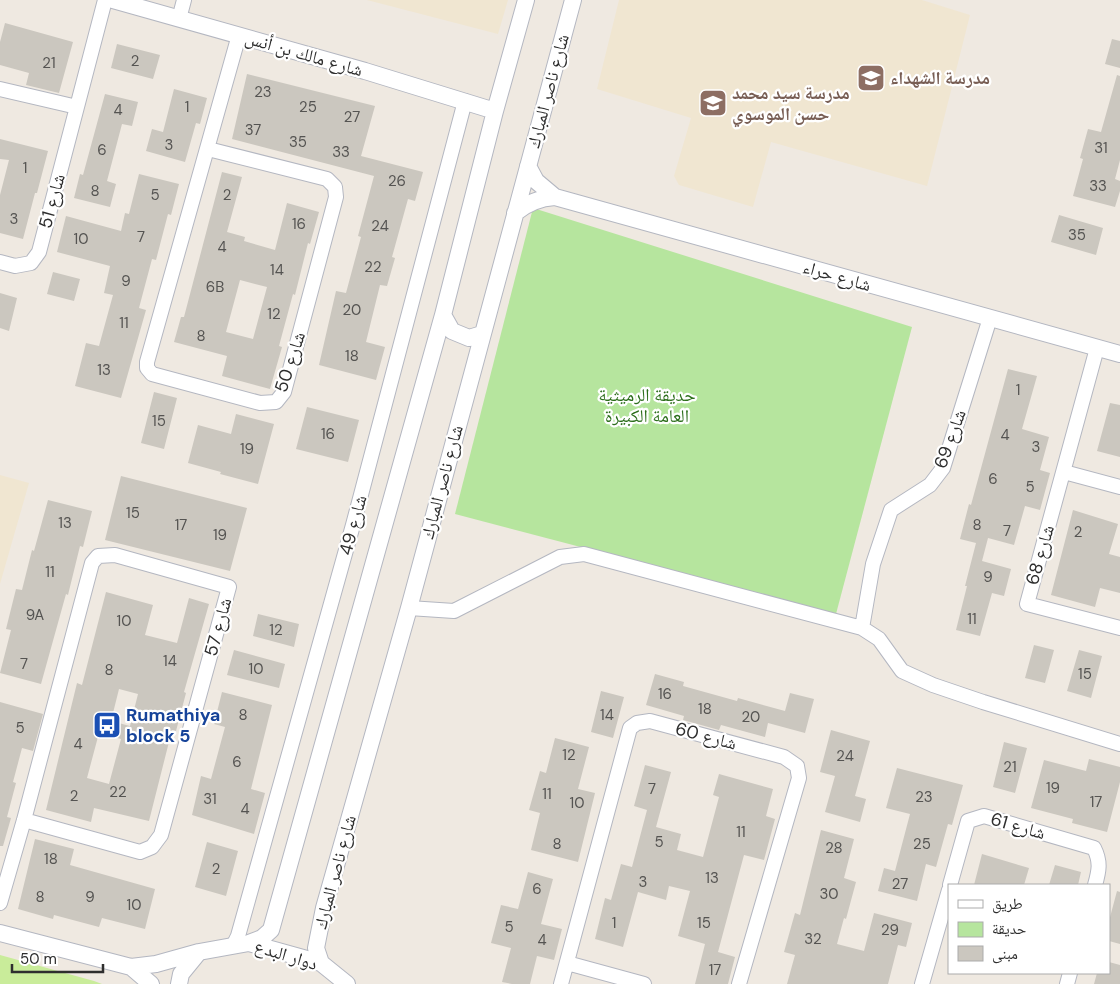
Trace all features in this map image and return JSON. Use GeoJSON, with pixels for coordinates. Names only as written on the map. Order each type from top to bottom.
{"type":"FeatureCollection","features":[{"type":"Feature","properties":{"kind":"street","name":"شارع 51"},"geometry":{"type":"LineString","coordinates":[[0,262],[15,266],[32,263],[39,252],[106,0]]}},
{"type":"Feature","properties":{"kind":"street","name":"شارع مالك بن أنس"},"geometry":{"type":"LineString","coordinates":[[113,0],[239,35],[495,111]]}},
{"type":"Feature","properties":{"kind":"street"},"geometry":{"type":"LineString","coordinates":[[179,19],[184,0]]}},
{"type":"Feature","properties":{"kind":"street"},"geometry":{"type":"LineString","coordinates":[[241,944],[262,938],[272,930],[443,315],[495,111],[526,0]]}},
{"type":"Feature","properties":{"kind":"street"},"geometry":{"type":"LineString","coordinates":[[564,33],[563,19],[566,0]]}},
{"type":"Feature","properties":{"kind":"street","name":"شارع ناصر المبارك"},"geometry":{"type":"LineString","coordinates":[[321,963],[316,948],[324,908],[409,608],[573,0]]}},
{"type":"Feature","properties":{"kind":"street","name":"شارع 50"},"geometry":{"type":"LineString","coordinates":[[208,149],[327,179],[334,187],[336,197],[284,392],[276,402],[260,402],[152,374],[147,362],[239,35]]}},
{"type":"Feature","properties":{"kind":"street"},"geometry":{"type":"LineString","coordinates":[[0,89],[77,107]]}},
{"type":"Feature","properties":{"kind":"street","name":"شارع 49"},"geometry":{"type":"LineString","coordinates":[[241,944],[238,936],[353,525],[465,102]]}},
{"type":"Feature","properties":{"kind":"street","name":"شارع حراء"},"geometry":{"type":"LineString","coordinates":[[528,166],[541,187],[554,197],[1120,354]]}},
{"type":"Feature","properties":{"kind":"street","name":"شارع حراء"},"geometry":{"type":"LineString","coordinates":[[515,213],[531,202],[554,197]]}},
{"type":"Feature","properties":{"kind":"street"},"geometry":{"type":"LineString","coordinates":[[443,315],[452,331],[469,338],[482,334]]}},
{"type":"Feature","properties":{"kind":"street","name":"شارع 69"},"geometry":{"type":"LineString","coordinates":[[862,628],[873,564],[891,510],[930,485],[943,468],[990,318]]}},
{"type":"Feature","properties":{"kind":"street","name":"شارع 68"},"geometry":{"type":"LineString","coordinates":[[1097,348],[1027,604],[1120,628]]}},
{"type":"Feature","properties":{"kind":"street"},"geometry":{"type":"LineString","coordinates":[[1064,472],[1120,487]]}},
{"type":"Feature","properties":{"kind":"street"},"geometry":{"type":"LineString","coordinates":[[409,608],[454,611],[560,557],[584,554],[862,628],[879,639],[902,670],[933,685],[1120,744]]}},
{"type":"Feature","properties":{"kind":"street","name":"شارع 57"},"geometry":{"type":"LineString","coordinates":[[0,903],[92,563],[98,556],[115,555],[229,587],[161,836],[152,847],[140,852],[24,820]]}},
{"type":"Feature","properties":{"kind":"street","name":"شارع 60"},"geometry":{"type":"LineString","coordinates":[[561,984],[630,728],[637,723],[650,721],[784,757],[797,766],[799,778],[739,984]]}},
{"type":"Feature","properties":{"kind":"street","name":"شارع 61"},"geometry":{"type":"LineString","coordinates":[[950,884],[968,821],[984,816],[1094,848],[1099,856],[1100,867],[1095,884]]}},
{"type":"Feature","properties":{"kind":"street"},"geometry":{"type":"LineString","coordinates":[[922,984],[948,893]]}},
{"type":"Feature","properties":{"kind":"street"},"geometry":{"type":"LineString","coordinates":[[0,933],[130,967],[151,984]]}},
{"type":"Feature","properties":{"kind":"street","name":"دوار البدع"},"geometry":{"type":"LineString","coordinates":[[130,967],[156,964],[199,952],[241,944],[321,963],[347,984]]}},
{"type":"Feature","properties":{"kind":"street"},"geometry":{"type":"LineString","coordinates":[[179,984],[181,974],[199,952]]}},
{"type":"Feature","properties":{"kind":"street"},"geometry":{"type":"LineString","coordinates":[[567,963],[644,984]]}},
{"type":"Feature","properties":{"kind":"shaded area"},"geometry":{"type":"Polygon","coordinates":[[[367,0],[508,0],[498,34],[367,0]]]}},
{"type":"Feature","properties":{"kind":"shaded area"},"geometry":{"type":"Polygon","coordinates":[[[619,0],[922,0],[970,15],[927,186],[771,142],[753,207],[679,185],[674,176],[691,118],[597,89],[619,0]]]}},
{"type":"Feature","properties":{"kind":"shaded area"},"geometry":{"type":"Polygon","coordinates":[[[0,475],[29,483],[0,584],[0,475]]]}},
{"type":"Feature","properties":{"kind":"green space","name":"حديقة الرميثية العامة الكبيرة"},"geometry":{"type":"Polygon","coordinates":[[[533,208],[912,327],[836,614],[455,514],[533,208]]]}},
{"type":"Feature","properties":{"kind":"green space"},"geometry":{"type":"Polygon","coordinates":[[[0,955],[94,981],[102,984],[0,984],[0,955]]]}},
{"type":"Feature","properties":{"kind":"building"},"geometry":{"type":"Polygon","coordinates":[[[5,23],[73,42],[59,93],[26,85],[29,73],[0,65],[0,42],[5,23]]]}},
{"type":"Feature","properties":{"kind":"building"},"geometry":{"type":"Polygon","coordinates":[[[1112,39],[1120,41],[1120,68],[1105,64],[1112,39]]]}},
{"type":"Feature","properties":{"kind":"building"},"geometry":{"type":"Polygon","coordinates":[[[117,44],[160,55],[153,79],[111,68],[117,44]]]}},
{"type":"Feature","properties":{"kind":"building"},"geometry":{"type":"Polygon","coordinates":[[[247,74],[375,106],[361,156],[423,172],[415,201],[408,199],[392,257],[395,258],[387,286],[380,285],[366,342],[385,347],[376,380],[319,365],[336,291],[346,293],[361,237],[358,236],[374,176],[232,139],[247,74]]]}},
{"type":"Feature","properties":{"kind":"building"},"geometry":{"type":"Polygon","coordinates":[[[1117,75],[1120,76],[1120,160],[1115,179],[1120,181],[1120,191],[1115,207],[1073,196],[1083,159],[1080,158],[1088,129],[1101,132],[1117,75]]]}},
{"type":"Feature","properties":{"kind":"building"},"geometry":{"type":"Polygon","coordinates":[[[174,89],[207,98],[200,124],[196,123],[185,162],[146,151],[152,129],[163,132],[174,89]]]}},
{"type":"Feature","properties":{"kind":"building"},"geometry":{"type":"Polygon","coordinates":[[[105,94],[138,102],[132,126],[122,124],[107,181],[116,184],[110,207],[74,198],[80,174],[83,175],[105,94]]]}},
{"type":"Feature","properties":{"kind":"building"},"geometry":{"type":"Polygon","coordinates":[[[0,139],[48,151],[23,239],[0,233],[0,195],[9,160],[0,159],[0,139]]]}},
{"type":"Feature","properties":{"kind":"building"},"geometry":{"type":"Polygon","coordinates":[[[222,172],[242,177],[227,232],[245,237],[244,241],[275,250],[287,203],[319,212],[310,244],[308,243],[295,295],[293,294],[279,346],[282,347],[270,389],[222,376],[227,356],[174,342],[181,317],[184,317],[222,172]],[[240,280],[226,332],[253,339],[267,287],[240,280]]]}},
{"type":"Feature","properties":{"kind":"building"},"geometry":{"type":"Polygon","coordinates":[[[139,174],[179,184],[171,215],[168,214],[156,260],[152,259],[139,308],[146,310],[121,398],[75,386],[86,343],[99,346],[113,295],[104,293],[110,266],[57,252],[66,216],[121,231],[125,213],[129,214],[139,174]]]}},
{"type":"Feature","properties":{"kind":"building"},"geometry":{"type":"Polygon","coordinates":[[[1059,215],[1103,228],[1096,255],[1051,242],[1059,215]]]}},
{"type":"Feature","properties":{"kind":"building"},"geometry":{"type":"Polygon","coordinates":[[[53,272],[80,279],[74,301],[47,294],[53,272]]]}},
{"type":"Feature","properties":{"kind":"building"},"geometry":{"type":"Polygon","coordinates":[[[0,293],[17,298],[9,331],[0,328],[0,293]]]}},
{"type":"Feature","properties":{"kind":"building"},"geometry":{"type":"Polygon","coordinates":[[[1008,369],[1037,376],[1022,429],[1049,437],[1040,470],[1050,473],[1040,510],[1025,506],[1014,545],[988,538],[982,561],[1011,569],[1004,596],[992,593],[980,636],[956,630],[976,543],[960,539],[1008,369]]]}},
{"type":"Feature","properties":{"kind":"building"},"geometry":{"type":"Polygon","coordinates":[[[154,392],[177,398],[164,449],[141,443],[154,392]]]}},
{"type":"Feature","properties":{"kind":"building"},"geometry":{"type":"Polygon","coordinates":[[[1110,403],[1120,405],[1120,457],[1097,451],[1110,403]]]}},
{"type":"Feature","properties":{"kind":"building"},"geometry":{"type":"Polygon","coordinates":[[[307,407],[359,420],[348,462],[296,449],[307,407]]]}},
{"type":"Feature","properties":{"kind":"building"},"geometry":{"type":"Polygon","coordinates":[[[236,414],[274,424],[258,484],[188,463],[198,425],[231,434],[236,414]]]}},
{"type":"Feature","properties":{"kind":"building"},"geometry":{"type":"Polygon","coordinates":[[[121,476],[247,508],[230,571],[105,540],[121,476]]]}},
{"type":"Feature","properties":{"kind":"building"},"geometry":{"type":"Polygon","coordinates":[[[48,500],[92,511],[83,547],[80,546],[68,595],[66,594],[41,684],[0,673],[11,630],[6,629],[16,589],[22,590],[48,500]]]}},
{"type":"Feature","properties":{"kind":"building"},"geometry":{"type":"Polygon","coordinates":[[[1073,510],[1118,524],[1109,554],[1120,557],[1120,593],[1100,588],[1095,607],[1051,595],[1073,510]]]}},
{"type":"Feature","properties":{"kind":"building"},"geometry":{"type":"Polygon","coordinates":[[[106,592],[153,605],[145,635],[177,643],[189,598],[209,604],[184,692],[186,693],[176,731],[172,730],[149,821],[94,808],[91,822],[46,810],[77,683],[82,685],[106,592]],[[119,689],[111,721],[130,726],[138,694],[119,689]],[[99,733],[87,778],[109,784],[121,739],[99,733]]]}},
{"type":"Feature","properties":{"kind":"building"},"geometry":{"type":"Polygon","coordinates":[[[258,614],[299,624],[294,647],[253,636],[258,614]]]}},
{"type":"Feature","properties":{"kind":"building"},"geometry":{"type":"Polygon","coordinates":[[[1034,645],[1054,650],[1045,683],[1025,678],[1034,645]]]}},
{"type":"Feature","properties":{"kind":"building"},"geometry":{"type":"Polygon","coordinates":[[[234,650],[285,664],[279,688],[227,675],[234,650]]]}},
{"type":"Feature","properties":{"kind":"building"},"geometry":{"type":"Polygon","coordinates":[[[1079,650],[1102,656],[1091,698],[1067,691],[1079,650]]]}},
{"type":"Feature","properties":{"kind":"building"},"geometry":{"type":"Polygon","coordinates":[[[655,674],[684,682],[683,686],[737,701],[738,698],[785,711],[790,693],[814,699],[805,733],[768,723],[765,737],[721,725],[719,730],[683,720],[684,716],[646,705],[655,674]]]}},
{"type":"Feature","properties":{"kind":"building"},"geometry":{"type":"Polygon","coordinates":[[[601,691],[624,697],[613,738],[591,732],[601,691]]]}},
{"type":"Feature","properties":{"kind":"building"},"geometry":{"type":"Polygon","coordinates":[[[222,692],[272,705],[251,789],[265,793],[254,834],[192,815],[201,776],[211,779],[225,727],[214,724],[222,692]]]}},
{"type":"Feature","properties":{"kind":"building"},"geometry":{"type":"Polygon","coordinates":[[[0,702],[43,714],[33,751],[22,748],[13,782],[16,783],[7,817],[11,818],[3,846],[0,846],[0,702]]]}},
{"type":"Feature","properties":{"kind":"building"},"geometry":{"type":"Polygon","coordinates":[[[831,730],[870,741],[855,796],[866,799],[860,822],[825,812],[835,776],[820,772],[831,730]]]}},
{"type":"Feature","properties":{"kind":"building"},"geometry":{"type":"Polygon","coordinates":[[[555,738],[589,747],[578,789],[595,793],[578,862],[531,850],[540,813],[529,810],[540,771],[546,773],[555,738]]]}},
{"type":"Feature","properties":{"kind":"building"},"geometry":{"type":"Polygon","coordinates":[[[1004,742],[1027,748],[1015,793],[993,787],[1004,742]]]}},
{"type":"Feature","properties":{"kind":"building"},"geometry":{"type":"Polygon","coordinates":[[[1089,759],[1120,767],[1120,782],[1107,832],[1072,823],[1073,819],[1031,808],[1044,760],[1086,771],[1089,759]]]}},
{"type":"Feature","properties":{"kind":"building"},"geometry":{"type":"Polygon","coordinates":[[[645,765],[671,772],[656,827],[681,834],[677,850],[703,857],[719,797],[713,795],[719,774],[773,789],[766,816],[775,819],[764,860],[744,855],[718,952],[735,957],[728,984],[695,984],[705,944],[678,936],[690,891],[669,886],[666,900],[638,892],[623,947],[595,939],[605,898],[611,900],[621,864],[632,867],[647,810],[634,806],[645,765]]]}},
{"type":"Feature","properties":{"kind":"building"},"geometry":{"type":"Polygon","coordinates":[[[897,768],[963,785],[952,825],[948,824],[936,867],[926,864],[917,901],[878,891],[884,868],[895,871],[910,814],[886,808],[897,768]]]}},
{"type":"Feature","properties":{"kind":"building"},"geometry":{"type":"Polygon","coordinates":[[[821,830],[854,839],[844,878],[856,882],[837,944],[864,951],[874,913],[912,923],[906,947],[898,945],[888,984],[787,984],[795,955],[784,952],[795,913],[800,915],[821,830]]]}},
{"type":"Feature","properties":{"kind":"building"},"geometry":{"type":"Polygon","coordinates":[[[35,839],[74,849],[70,865],[155,889],[145,929],[102,918],[99,927],[54,915],[53,919],[18,909],[35,839]]]}},
{"type":"Feature","properties":{"kind":"building"},"geometry":{"type":"Polygon","coordinates":[[[207,842],[238,851],[226,896],[195,887],[207,842]]]}},
{"type":"Feature","properties":{"kind":"building"},"geometry":{"type":"Polygon","coordinates":[[[982,854],[1029,868],[1024,884],[974,884],[982,854]]]}},
{"type":"Feature","properties":{"kind":"building"},"geometry":{"type":"Polygon","coordinates":[[[1055,865],[1081,872],[1078,884],[1049,884],[1055,865]]]}},
{"type":"Feature","properties":{"kind":"building"},"geometry":{"type":"Polygon","coordinates":[[[528,872],[553,879],[541,924],[562,929],[554,960],[537,956],[530,984],[512,984],[502,982],[511,948],[491,943],[501,905],[518,909],[528,872]]]}},
{"type":"Feature","properties":{"kind":"building"},"geometry":{"type":"Polygon","coordinates":[[[1117,891],[1120,892],[1120,944],[1110,941],[1110,917],[1117,891]]]}},
{"type":"Feature","properties":{"kind":"building"},"geometry":{"type":"Polygon","coordinates":[[[1110,962],[1120,965],[1120,984],[1094,984],[1097,974],[1110,974],[1110,962]]]}},
{"type":"Feature","properties":{"kind":"place","name":"مدرسة الشهداء"},"geometry":{"type":"Point","coordinates":[871,78]}},
{"type":"Feature","properties":{"kind":"place","name":"مدرسة سيد محمد حسن الموسوي"},"geometry":{"type":"Point","coordinates":[713,103]}},
{"type":"Feature","properties":{"kind":"place","name":"Rumathiya block 5"},"geometry":{"type":"Point","coordinates":[107,725]}}]}
